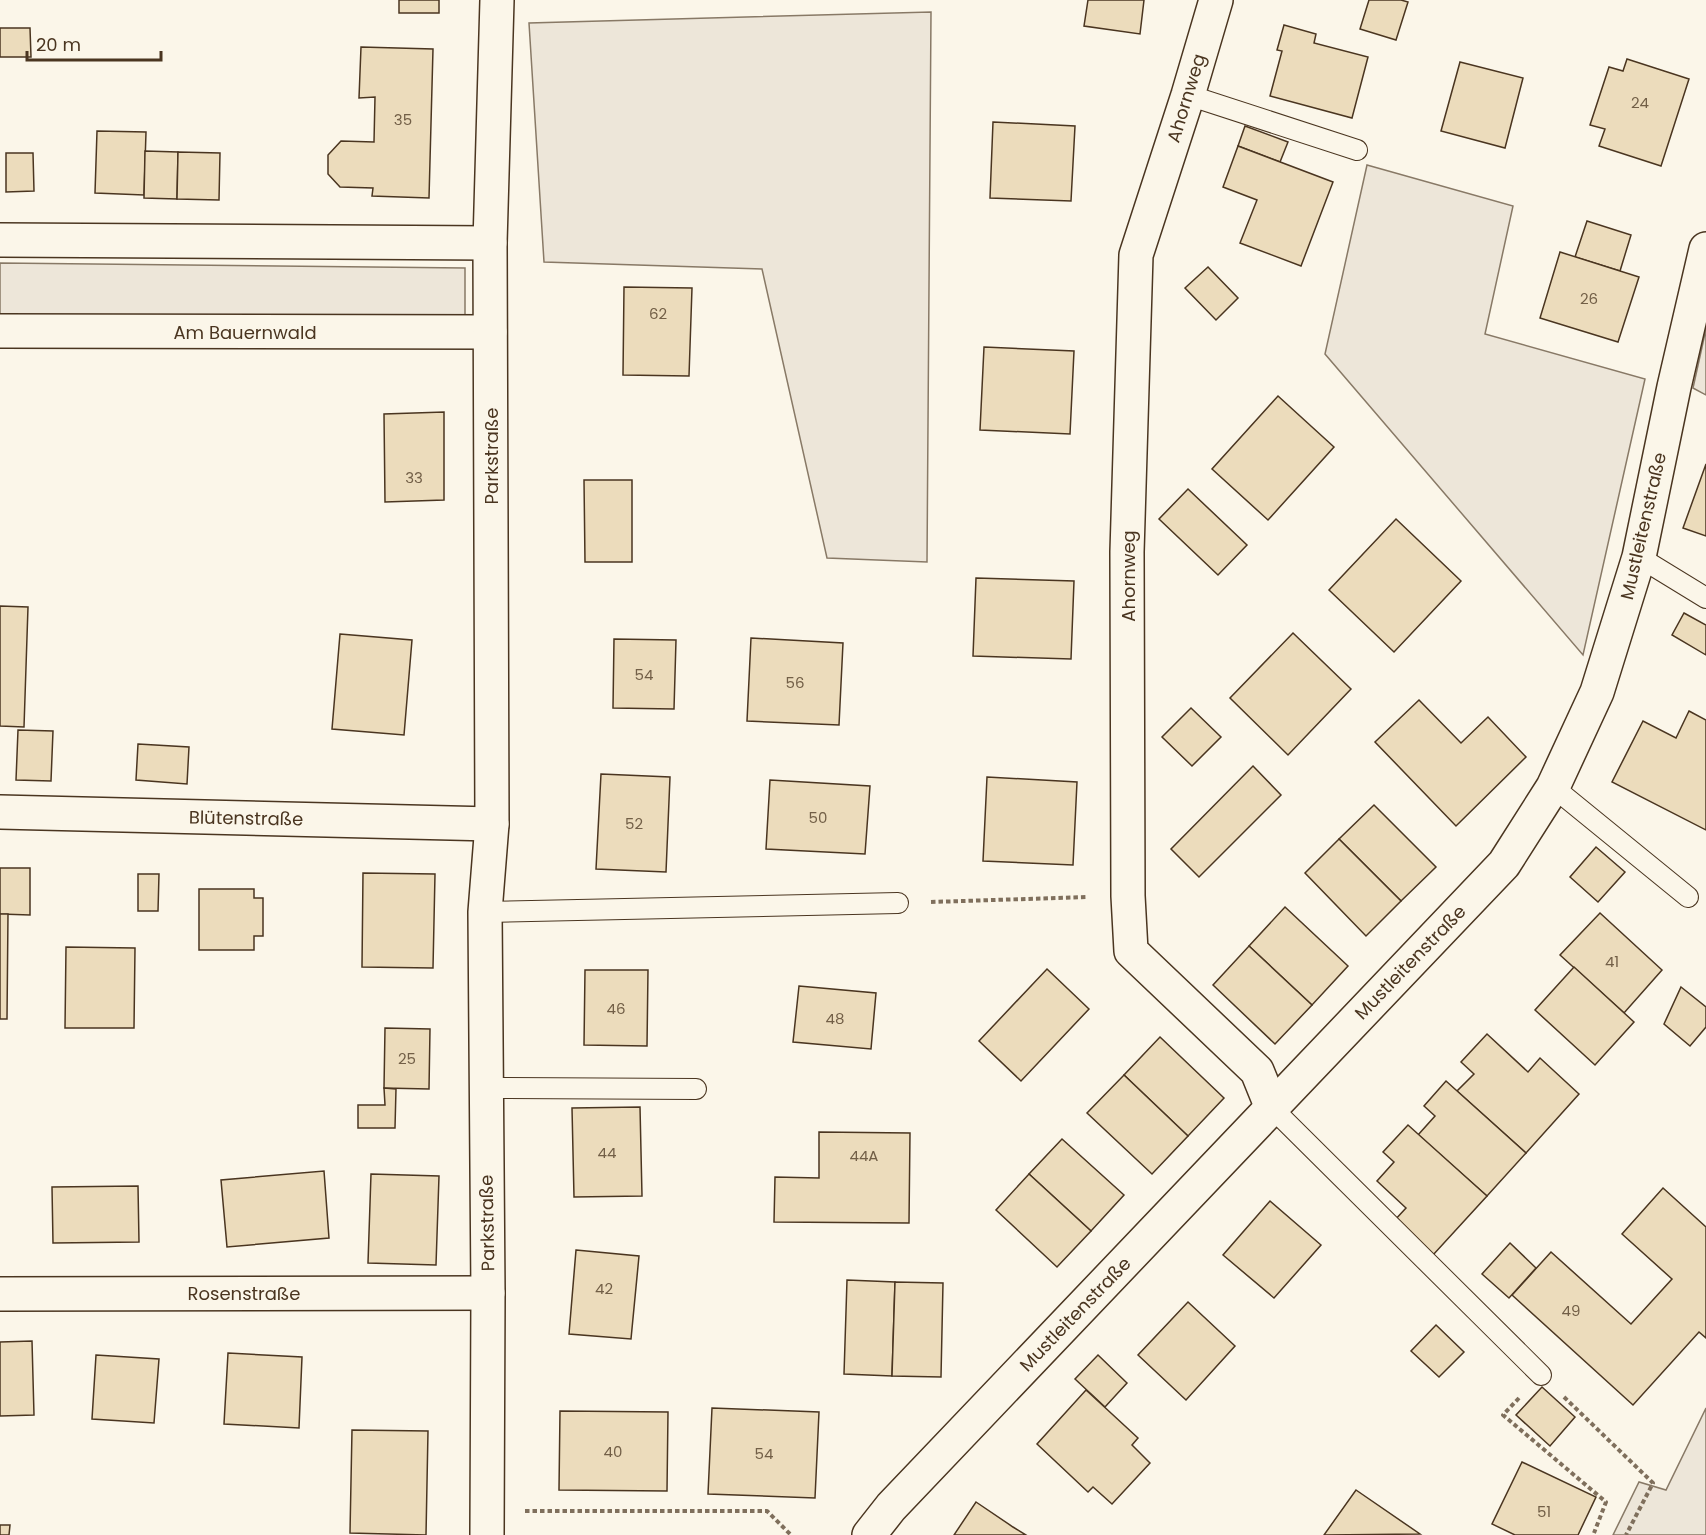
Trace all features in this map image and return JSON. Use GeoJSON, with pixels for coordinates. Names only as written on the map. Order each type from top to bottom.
{"type":"FeatureCollection","features":[{"type":"Feature","properties":{"kind":"street","name":"Parkstraße"},"geometry":{"type":"LineString","coordinates":[[487,1523],[488,1293],[484,912],[492,824],[490,243],[497,0]]}},
{"type":"Feature","properties":{"kind":"street","name":"Ahornweg"},"geometry":{"type":"LineString","coordinates":[[1216,0],[1136,255],[1127,552],[1128,896],[1131,951],[1257,1071],[1272,1108]]}},
{"type":"Feature","properties":{"kind":"street"},"geometry":{"type":"LineString","coordinates":[[0,240],[490,243]]}},
{"type":"Feature","properties":{"kind":"street","name":"Mustleitenstraße"},"geometry":{"type":"LineString","coordinates":[[869,1535],[891,1507],[1504,864],[1553,787],[1597,692],[1639,557],[1674,387],[1706,249]]}},
{"type":"Feature","properties":{"kind":"street","name":"Am Bauernwald"},"geometry":{"type":"LineString","coordinates":[[0,331],[490,332]]}},
{"type":"Feature","properties":{"kind":"street","name":"Blütenstraße"},"geometry":{"type":"LineString","coordinates":[[0,812],[492,824]]}},
{"type":"Feature","properties":{"kind":"street","name":"Rosenstraße"},"geometry":{"type":"LineString","coordinates":[[0,1294],[488,1293]]}},
{"type":"Feature","properties":{"kind":"lane"},"geometry":{"type":"LineString","coordinates":[[1188,95],[1357,150]]}},
{"type":"Feature","properties":{"kind":"lane"},"geometry":{"type":"LineString","coordinates":[[1639,557],[1706,598]]}},
{"type":"Feature","properties":{"kind":"lane"},"geometry":{"type":"LineString","coordinates":[[1553,787],[1688,897]]}},
{"type":"Feature","properties":{"kind":"lane"},"geometry":{"type":"LineString","coordinates":[[484,912],[898,903]]}},
{"type":"Feature","properties":{"kind":"lane"},"geometry":{"type":"LineString","coordinates":[[486,1088],[696,1089]]}},
{"type":"Feature","properties":{"kind":"lane"},"geometry":{"type":"LineString","coordinates":[[1272,1108],[1541,1375]]}},
{"type":"Feature","properties":{"kind":"path"},"geometry":{"type":"LineString","coordinates":[[898,903],[1128,896]]}},
{"type":"Feature","properties":{"kind":"path"},"geometry":{"type":"LineString","coordinates":[[1594,1533],[1606,1502],[1503,1415],[1541,1375],[1653,1483],[1626,1535]]}},
{"type":"Feature","properties":{"kind":"path"},"geometry":{"type":"LineString","coordinates":[[487,1523],[767,1511],[791,1535]]}},
{"type":"Feature","properties":{"kind":"shaded area"},"geometry":{"type":"Polygon","coordinates":[[[931,12],[927,562],[827,558],[762,269],[544,262],[529,23],[931,12]]]}},
{"type":"Feature","properties":{"kind":"shaded area"},"geometry":{"type":"Polygon","coordinates":[[[1367,165],[1513,206],[1485,334],[1645,379],[1583,655],[1325,354],[1367,165]]]}},
{"type":"Feature","properties":{"kind":"shaded area"},"geometry":{"type":"Polygon","coordinates":[[[0,263],[465,268],[465,323],[0,322],[0,263]]]}},
{"type":"Feature","properties":{"kind":"shaded area"},"geometry":{"type":"Polygon","coordinates":[[[1706,329],[1706,395],[1693,388],[1706,329]]]}},
{"type":"Feature","properties":{"kind":"shaded area"},"geometry":{"type":"Polygon","coordinates":[[[1706,1408],[1706,1535],[1613,1535],[1639,1482],[1666,1490],[1706,1408]]]}},
{"type":"Feature","properties":{"kind":"building"},"geometry":{"type":"Polygon","coordinates":[[[399,0],[439,0],[439,13],[399,13],[399,0]]]}},
{"type":"Feature","properties":{"kind":"building"},"geometry":{"type":"Polygon","coordinates":[[[1088,0],[1144,0],[1140,34],[1084,26],[1088,0]]]}},
{"type":"Feature","properties":{"kind":"building"},"geometry":{"type":"Polygon","coordinates":[[[1369,0],[1408,2],[1396,40],[1360,29],[1369,0]]]}},
{"type":"Feature","properties":{"kind":"building"},"geometry":{"type":"Polygon","coordinates":[[[1284,25],[1316,34],[1314,43],[1368,57],[1352,118],[1270,96],[1282,51],[1277,50],[1284,25]]]}},
{"type":"Feature","properties":{"kind":"building"},"geometry":{"type":"Polygon","coordinates":[[[0,28],[30,28],[31,57],[0,57],[0,28]]]}},
{"type":"Feature","properties":{"kind":"building"},"geometry":{"type":"Polygon","coordinates":[[[361,47],[433,49],[429,198],[372,196],[373,188],[340,187],[328,174],[328,155],[341,141],[374,142],[375,97],[359,98],[361,47]]]}},
{"type":"Feature","properties":{"kind":"building"},"geometry":{"type":"Polygon","coordinates":[[[1627,59],[1689,79],[1661,166],[1599,146],[1605,129],[1590,125],[1609,67],[1623,71],[1627,59]]]}},
{"type":"Feature","properties":{"kind":"building"},"geometry":{"type":"Polygon","coordinates":[[[1460,62],[1523,78],[1505,148],[1441,131],[1460,62]]]}},
{"type":"Feature","properties":{"kind":"building"},"geometry":{"type":"Polygon","coordinates":[[[993,122],[1075,126],[1071,201],[990,198],[993,122]]]}},
{"type":"Feature","properties":{"kind":"building"},"geometry":{"type":"Polygon","coordinates":[[[1245,126],[1288,142],[1280,162],[1238,146],[1245,126]]]}},
{"type":"Feature","properties":{"kind":"building"},"geometry":{"type":"Polygon","coordinates":[[[97,131],[146,132],[144,195],[95,193],[97,131]]]}},
{"type":"Feature","properties":{"kind":"building"},"geometry":{"type":"Polygon","coordinates":[[[1238,146],[1333,182],[1301,266],[1240,243],[1257,200],[1223,187],[1238,146]]]}},
{"type":"Feature","properties":{"kind":"building"},"geometry":{"type":"Polygon","coordinates":[[[145,151],[178,152],[177,199],[144,198],[145,151]]]}},
{"type":"Feature","properties":{"kind":"building"},"geometry":{"type":"Polygon","coordinates":[[[178,152],[220,153],[219,200],[177,199],[178,152]]]}},
{"type":"Feature","properties":{"kind":"building"},"geometry":{"type":"Polygon","coordinates":[[[6,153],[33,153],[34,191],[6,192],[6,153]]]}},
{"type":"Feature","properties":{"kind":"building"},"geometry":{"type":"Polygon","coordinates":[[[1587,221],[1631,235],[1620,271],[1575,257],[1587,221]]]}},
{"type":"Feature","properties":{"kind":"building"},"geometry":{"type":"Polygon","coordinates":[[[1560,252],[1639,277],[1618,342],[1540,318],[1560,252]]]}},
{"type":"Feature","properties":{"kind":"building"},"geometry":{"type":"Polygon","coordinates":[[[1208,267],[1238,298],[1216,320],[1185,288],[1208,267]]]}},
{"type":"Feature","properties":{"kind":"building"},"geometry":{"type":"Polygon","coordinates":[[[624,287],[692,288],[689,376],[623,375],[624,287]]]}},
{"type":"Feature","properties":{"kind":"building"},"geometry":{"type":"Polygon","coordinates":[[[984,347],[1074,351],[1070,434],[980,430],[984,347]]]}},
{"type":"Feature","properties":{"kind":"building"},"geometry":{"type":"Polygon","coordinates":[[[1278,396],[1334,447],[1268,520],[1212,469],[1278,396]]]}},
{"type":"Feature","properties":{"kind":"building"},"geometry":{"type":"Polygon","coordinates":[[[444,412],[444,500],[385,502],[384,414],[444,412]]]}},
{"type":"Feature","properties":{"kind":"building"},"geometry":{"type":"Polygon","coordinates":[[[1706,464],[1706,536],[1683,528],[1706,464]]]}},
{"type":"Feature","properties":{"kind":"building"},"geometry":{"type":"Polygon","coordinates":[[[584,480],[632,480],[632,562],[585,562],[584,480]]]}},
{"type":"Feature","properties":{"kind":"building"},"geometry":{"type":"Polygon","coordinates":[[[1188,489],[1247,545],[1218,575],[1159,519],[1188,489]]]}},
{"type":"Feature","properties":{"kind":"building"},"geometry":{"type":"Polygon","coordinates":[[[1396,519],[1461,581],[1394,652],[1329,590],[1396,519]]]}},
{"type":"Feature","properties":{"kind":"building"},"geometry":{"type":"Polygon","coordinates":[[[976,578],[1074,581],[1071,659],[973,656],[976,578]]]}},
{"type":"Feature","properties":{"kind":"building"},"geometry":{"type":"Polygon","coordinates":[[[0,606],[28,607],[24,727],[0,726],[0,606]]]}},
{"type":"Feature","properties":{"kind":"building"},"geometry":{"type":"Polygon","coordinates":[[[1684,613],[1706,625],[1706,655],[1672,635],[1684,613]]]}},
{"type":"Feature","properties":{"kind":"building"},"geometry":{"type":"Polygon","coordinates":[[[1293,633],[1351,689],[1288,755],[1230,698],[1293,633]]]}},
{"type":"Feature","properties":{"kind":"building"},"geometry":{"type":"Polygon","coordinates":[[[340,634],[412,640],[404,735],[332,729],[340,634]]]}},
{"type":"Feature","properties":{"kind":"building"},"geometry":{"type":"Polygon","coordinates":[[[751,638],[843,643],[839,725],[747,721],[751,638]]]}},
{"type":"Feature","properties":{"kind":"building"},"geometry":{"type":"Polygon","coordinates":[[[614,639],[676,640],[674,709],[613,708],[614,639]]]}},
{"type":"Feature","properties":{"kind":"building"},"geometry":{"type":"Polygon","coordinates":[[[1419,700],[1461,743],[1488,717],[1526,757],[1456,826],[1375,742],[1419,700]]]}},
{"type":"Feature","properties":{"kind":"building"},"geometry":{"type":"Polygon","coordinates":[[[1191,708],[1221,737],[1192,766],[1162,737],[1191,708]]]}},
{"type":"Feature","properties":{"kind":"building"},"geometry":{"type":"Polygon","coordinates":[[[1689,711],[1706,720],[1706,830],[1612,782],[1643,721],[1676,738],[1689,711]]]}},
{"type":"Feature","properties":{"kind":"building"},"geometry":{"type":"Polygon","coordinates":[[[18,730],[53,731],[51,781],[16,780],[18,730]]]}},
{"type":"Feature","properties":{"kind":"building"},"geometry":{"type":"Polygon","coordinates":[[[138,744],[189,747],[187,784],[136,780],[138,744]]]}},
{"type":"Feature","properties":{"kind":"building"},"geometry":{"type":"Polygon","coordinates":[[[1253,766],[1281,795],[1199,877],[1171,849],[1253,766]]]}},
{"type":"Feature","properties":{"kind":"building"},"geometry":{"type":"Polygon","coordinates":[[[601,774],[670,777],[666,872],[596,869],[601,774]]]}},
{"type":"Feature","properties":{"kind":"building"},"geometry":{"type":"Polygon","coordinates":[[[987,777],[1077,782],[1073,865],[983,861],[987,777]]]}},
{"type":"Feature","properties":{"kind":"building"},"geometry":{"type":"Polygon","coordinates":[[[770,780],[870,786],[865,854],[766,849],[770,780]]]}},
{"type":"Feature","properties":{"kind":"building"},"geometry":{"type":"Polygon","coordinates":[[[1374,805],[1436,867],[1401,901],[1339,839],[1374,805]]]}},
{"type":"Feature","properties":{"kind":"building"},"geometry":{"type":"Polygon","coordinates":[[[1339,839],[1401,901],[1366,936],[1305,873],[1339,839]]]}},
{"type":"Feature","properties":{"kind":"building"},"geometry":{"type":"Polygon","coordinates":[[[1596,847],[1625,872],[1598,902],[1570,877],[1596,847]]]}},
{"type":"Feature","properties":{"kind":"building"},"geometry":{"type":"Polygon","coordinates":[[[0,868],[30,868],[30,915],[0,914],[0,868]]]}},
{"type":"Feature","properties":{"kind":"building"},"geometry":{"type":"Polygon","coordinates":[[[363,873],[435,874],[433,968],[362,967],[363,873]]]}},
{"type":"Feature","properties":{"kind":"building"},"geometry":{"type":"Polygon","coordinates":[[[138,874],[159,874],[158,911],[138,911],[138,874]]]}},
{"type":"Feature","properties":{"kind":"building"},"geometry":{"type":"Polygon","coordinates":[[[199,889],[254,889],[254,898],[263,898],[263,936],[254,936],[254,950],[199,950],[199,889]]]}},
{"type":"Feature","properties":{"kind":"building"},"geometry":{"type":"Polygon","coordinates":[[[1285,907],[1348,966],[1312,1005],[1249,946],[1285,907]]]}},
{"type":"Feature","properties":{"kind":"building"},"geometry":{"type":"Polygon","coordinates":[[[1600,913],[1662,970],[1624,1013],[1560,955],[1600,913]]]}},
{"type":"Feature","properties":{"kind":"building"},"geometry":{"type":"Polygon","coordinates":[[[0,914],[8,914],[7,1019],[0,1019],[0,914]]]}},
{"type":"Feature","properties":{"kind":"building"},"geometry":{"type":"Polygon","coordinates":[[[1249,946],[1312,1005],[1275,1044],[1213,985],[1249,946]]]}},
{"type":"Feature","properties":{"kind":"building"},"geometry":{"type":"Polygon","coordinates":[[[66,947],[135,948],[134,1028],[65,1028],[66,947]]]}},
{"type":"Feature","properties":{"kind":"building"},"geometry":{"type":"Polygon","coordinates":[[[1574,967],[1634,1022],[1595,1065],[1535,1010],[1574,967]]]}},
{"type":"Feature","properties":{"kind":"building"},"geometry":{"type":"Polygon","coordinates":[[[1047,969],[1089,1009],[1021,1081],[979,1041],[1047,969]]]}},
{"type":"Feature","properties":{"kind":"building"},"geometry":{"type":"Polygon","coordinates":[[[585,970],[648,970],[647,1046],[584,1045],[585,970]]]}},
{"type":"Feature","properties":{"kind":"building"},"geometry":{"type":"Polygon","coordinates":[[[799,986],[876,993],[871,1049],[793,1042],[799,986]]]}},
{"type":"Feature","properties":{"kind":"building"},"geometry":{"type":"Polygon","coordinates":[[[1681,987],[1706,1007],[1706,1027],[1690,1046],[1664,1024],[1681,987]]]}},
{"type":"Feature","properties":{"kind":"building"},"geometry":{"type":"Polygon","coordinates":[[[385,1028],[430,1029],[429,1089],[384,1088],[385,1028]]]}},
{"type":"Feature","properties":{"kind":"building"},"geometry":{"type":"Polygon","coordinates":[[[1487,1034],[1528,1072],[1540,1058],[1579,1094],[1526,1153],[1457,1091],[1474,1074],[1461,1062],[1487,1034]]]}},
{"type":"Feature","properties":{"kind":"building"},"geometry":{"type":"Polygon","coordinates":[[[1160,1037],[1224,1098],[1188,1136],[1124,1075],[1160,1037]]]}},
{"type":"Feature","properties":{"kind":"building"},"geometry":{"type":"Polygon","coordinates":[[[1124,1075],[1188,1136],[1152,1174],[1087,1113],[1124,1075]]]}},
{"type":"Feature","properties":{"kind":"building"},"geometry":{"type":"Polygon","coordinates":[[[1446,1081],[1526,1153],[1487,1196],[1418,1135],[1435,1116],[1424,1106],[1446,1081]]]}},
{"type":"Feature","properties":{"kind":"building"},"geometry":{"type":"Polygon","coordinates":[[[384,1088],[396,1089],[395,1128],[358,1128],[358,1105],[385,1105],[384,1088]]]}},
{"type":"Feature","properties":{"kind":"building"},"geometry":{"type":"Polygon","coordinates":[[[640,1107],[642,1196],[574,1197],[572,1108],[640,1107]]]}},
{"type":"Feature","properties":{"kind":"building"},"geometry":{"type":"Polygon","coordinates":[[[1408,1125],[1487,1196],[1433,1255],[1394,1221],[1406,1208],[1377,1181],[1394,1162],[1383,1152],[1408,1125]]]}},
{"type":"Feature","properties":{"kind":"building"},"geometry":{"type":"Polygon","coordinates":[[[819,1132],[910,1133],[909,1223],[774,1222],[775,1177],[819,1178],[819,1132]]]}},
{"type":"Feature","properties":{"kind":"building"},"geometry":{"type":"Polygon","coordinates":[[[1062,1139],[1124,1195],[1091,1231],[1029,1174],[1062,1139]]]}},
{"type":"Feature","properties":{"kind":"building"},"geometry":{"type":"Polygon","coordinates":[[[324,1171],[329,1238],[227,1247],[221,1180],[324,1171]]]}},
{"type":"Feature","properties":{"kind":"building"},"geometry":{"type":"Polygon","coordinates":[[[371,1174],[439,1176],[436,1265],[368,1263],[371,1174]]]}},
{"type":"Feature","properties":{"kind":"building"},"geometry":{"type":"Polygon","coordinates":[[[1029,1174],[1091,1231],[1057,1267],[996,1210],[1029,1174]]]}},
{"type":"Feature","properties":{"kind":"building"},"geometry":{"type":"Polygon","coordinates":[[[138,1186],[139,1242],[53,1243],[52,1187],[138,1186]]]}},
{"type":"Feature","properties":{"kind":"building"},"geometry":{"type":"Polygon","coordinates":[[[1663,1188],[1706,1227],[1706,1338],[1699,1332],[1633,1405],[1512,1295],[1551,1252],[1631,1324],[1672,1279],[1622,1234],[1663,1188]]]}},
{"type":"Feature","properties":{"kind":"building"},"geometry":{"type":"Polygon","coordinates":[[[1270,1201],[1321,1245],[1274,1298],[1223,1255],[1270,1201]]]}},
{"type":"Feature","properties":{"kind":"building"},"geometry":{"type":"Polygon","coordinates":[[[1510,1243],[1536,1268],[1509,1298],[1482,1274],[1510,1243]]]}},
{"type":"Feature","properties":{"kind":"building"},"geometry":{"type":"Polygon","coordinates":[[[576,1250],[639,1256],[631,1339],[569,1334],[576,1250]]]}},
{"type":"Feature","properties":{"kind":"building"},"geometry":{"type":"Polygon","coordinates":[[[847,1280],[895,1282],[892,1376],[844,1374],[847,1280]]]}},
{"type":"Feature","properties":{"kind":"building"},"geometry":{"type":"Polygon","coordinates":[[[895,1282],[943,1283],[941,1377],[892,1376],[895,1282]]]}},
{"type":"Feature","properties":{"kind":"building"},"geometry":{"type":"Polygon","coordinates":[[[1188,1302],[1235,1346],[1186,1400],[1138,1355],[1188,1302]]]}},
{"type":"Feature","properties":{"kind":"building"},"geometry":{"type":"Polygon","coordinates":[[[1436,1325],[1464,1352],[1439,1377],[1411,1351],[1436,1325]]]}},
{"type":"Feature","properties":{"kind":"building"},"geometry":{"type":"Polygon","coordinates":[[[32,1341],[34,1415],[0,1416],[0,1342],[32,1341]]]}},
{"type":"Feature","properties":{"kind":"building"},"geometry":{"type":"Polygon","coordinates":[[[228,1353],[302,1357],[299,1428],[224,1424],[228,1353]]]}},
{"type":"Feature","properties":{"kind":"building"},"geometry":{"type":"Polygon","coordinates":[[[96,1355],[159,1359],[154,1423],[92,1419],[96,1355]]]}},
{"type":"Feature","properties":{"kind":"building"},"geometry":{"type":"Polygon","coordinates":[[[1098,1355],[1127,1383],[1105,1407],[1075,1379],[1098,1355]]]}},
{"type":"Feature","properties":{"kind":"building"},"geometry":{"type":"Polygon","coordinates":[[[1542,1387],[1575,1417],[1550,1446],[1516,1415],[1542,1387]]]}},
{"type":"Feature","properties":{"kind":"building"},"geometry":{"type":"Polygon","coordinates":[[[1086,1390],[1138,1438],[1132,1445],[1150,1463],[1112,1504],[1093,1487],[1088,1492],[1037,1444],[1086,1390]]]}},
{"type":"Feature","properties":{"kind":"building"},"geometry":{"type":"Polygon","coordinates":[[[712,1408],[819,1412],[815,1498],[708,1494],[712,1408]]]}},
{"type":"Feature","properties":{"kind":"building"},"geometry":{"type":"Polygon","coordinates":[[[560,1411],[668,1412],[667,1491],[559,1490],[560,1411]]]}},
{"type":"Feature","properties":{"kind":"building"},"geometry":{"type":"Polygon","coordinates":[[[352,1430],[428,1431],[426,1535],[350,1533],[352,1430]]]}},
{"type":"Feature","properties":{"kind":"building"},"geometry":{"type":"Polygon","coordinates":[[[1522,1462],[1596,1497],[1578,1535],[1515,1535],[1492,1524],[1522,1462]]]}},
{"type":"Feature","properties":{"kind":"building"},"geometry":{"type":"Polygon","coordinates":[[[1356,1490],[1420,1534],[1324,1535],[1356,1490]]]}},
{"type":"Feature","properties":{"kind":"building"},"geometry":{"type":"Polygon","coordinates":[[[976,1502],[1013,1527],[1026,1535],[954,1535],[976,1502]]]}},
{"type":"Feature","properties":{"kind":"building"},"geometry":{"type":"Polygon","coordinates":[[[0,1525],[10,1525],[9,1535],[0,1535],[0,1525]]]}}]}
